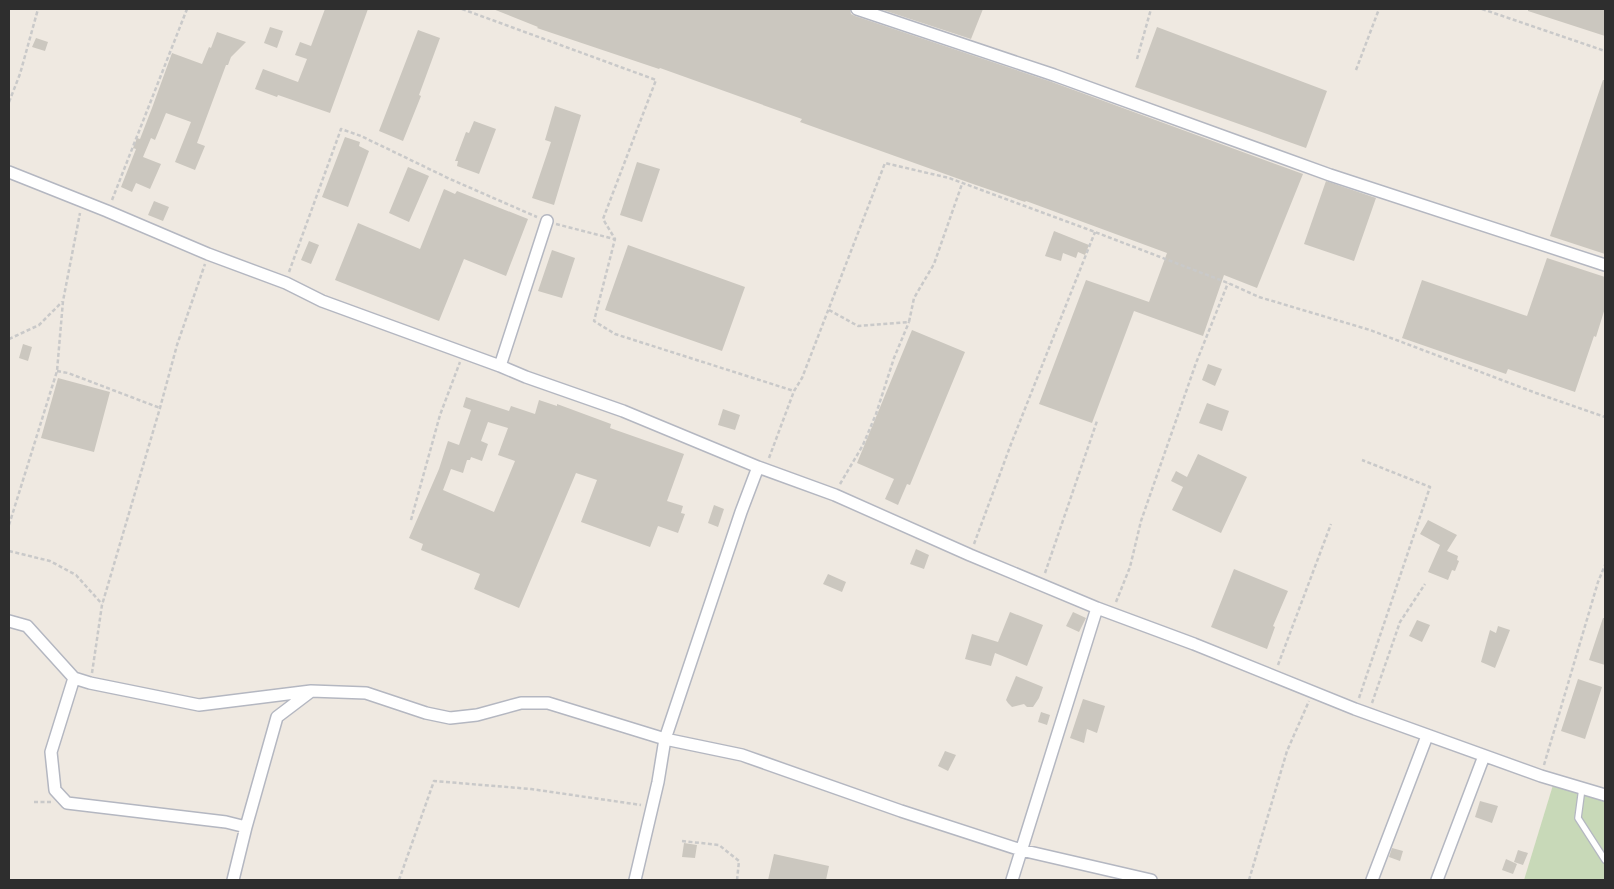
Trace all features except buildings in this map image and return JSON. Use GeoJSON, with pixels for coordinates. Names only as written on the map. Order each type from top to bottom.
{"type":"FeatureCollection","features":[{"type":"Feature","properties":{"kind":"street"},"geometry":{"type":"LineString","coordinates":[[857,9],[1054,75],[1330,176],[1605,265]]}},
{"type":"Feature","properties":{"kind":"street"},"geometry":{"type":"LineString","coordinates":[[9,172],[108,211],[208,254],[286,283],[322,301],[500,366],[526,378],[623,411],[761,468],[835,495],[970,555],[1042,583],[1097,608],[1274,676],[1355,710],[1541,776],[1605,795]]}},
{"type":"Feature","properties":{"kind":"street"},"geometry":{"type":"LineString","coordinates":[[500,366],[547,221]]}},
{"type":"Feature","properties":{"kind":"street"},"geometry":{"type":"LineString","coordinates":[[635,880],[658,782],[664,739],[741,512],[761,468]]}},
{"type":"Feature","properties":{"kind":"street"},"geometry":{"type":"LineString","coordinates":[[1012,880],[1097,608]]}},
{"type":"Feature","properties":{"kind":"street"},"geometry":{"type":"LineString","coordinates":[[9,621],[27,626],[74,678],[90,682],[199,705],[311,691],[366,693],[426,713],[450,718],[478,716],[520,703],[548,703],[664,739],[742,754],[901,811],[1021,850],[1151,880]]}},
{"type":"Feature","properties":{"kind":"street"},"geometry":{"type":"LineString","coordinates":[[74,678],[51,752],[55,790],[67,802],[226,822],[246,827]]}},
{"type":"Feature","properties":{"kind":"street"},"geometry":{"type":"LineString","coordinates":[[233,880],[277,717],[311,691]]}},
{"type":"Feature","properties":{"kind":"street"},"geometry":{"type":"LineString","coordinates":[[1372,880],[1427,736]]}},
{"type":"Feature","properties":{"kind":"street"},"geometry":{"type":"LineString","coordinates":[[1437,880],[1484,756]]}},
{"type":"Feature","properties":{"kind":"lane"},"geometry":{"type":"LineString","coordinates":[[1582,788],[1578,818],[1605,860]]}},
{"type":"Feature","properties":{"kind":"path"},"geometry":{"type":"LineString","coordinates":[[9,102],[20,74],[38,9]]}},
{"type":"Feature","properties":{"kind":"path"},"geometry":{"type":"LineString","coordinates":[[108,211],[188,9]]}},
{"type":"Feature","properties":{"kind":"path"},"geometry":{"type":"LineString","coordinates":[[462,9],[656,80],[603,219],[616,239],[594,321],[615,334],[794,391]]}},
{"type":"Feature","properties":{"kind":"path"},"geometry":{"type":"LineString","coordinates":[[1137,59],[1151,9]]}},
{"type":"Feature","properties":{"kind":"path"},"geometry":{"type":"LineString","coordinates":[[1356,70],[1379,9]]}},
{"type":"Feature","properties":{"kind":"path"},"geometry":{"type":"LineString","coordinates":[[1482,9],[1605,51]]}},
{"type":"Feature","properties":{"kind":"path"},"geometry":{"type":"LineString","coordinates":[[286,283],[341,129],[361,136],[450,179],[547,221],[616,239]]}},
{"type":"Feature","properties":{"kind":"path"},"geometry":{"type":"LineString","coordinates":[[761,468],[794,391],[802,378],[886,163],[950,178],[1228,283],[1259,297],[1370,330],[1605,417]]}},
{"type":"Feature","properties":{"kind":"path"},"geometry":{"type":"LineString","coordinates":[[835,495],[864,445],[894,358],[909,322],[914,298],[934,264],[962,184]]}},
{"type":"Feature","properties":{"kind":"path"},"geometry":{"type":"LineString","coordinates":[[9,525],[56,371],[63,301],[82,201]]}},
{"type":"Feature","properties":{"kind":"path"},"geometry":{"type":"LineString","coordinates":[[970,555],[1011,444],[1095,232]]}},
{"type":"Feature","properties":{"kind":"path"},"geometry":{"type":"LineString","coordinates":[[90,682],[102,605],[177,345],[208,254]]}},
{"type":"Feature","properties":{"kind":"path"},"geometry":{"type":"LineString","coordinates":[[1112,613],[1130,567],[1141,522],[1196,363],[1228,283]]}},
{"type":"Feature","properties":{"kind":"path"},"geometry":{"type":"LineString","coordinates":[[9,339],[39,325],[63,301]]}},
{"type":"Feature","properties":{"kind":"path"},"geometry":{"type":"LineString","coordinates":[[829,310],[858,326],[909,322]]}},
{"type":"Feature","properties":{"kind":"path"},"geometry":{"type":"LineString","coordinates":[[411,520],[440,415],[464,354]]}},
{"type":"Feature","properties":{"kind":"path"},"geometry":{"type":"LineString","coordinates":[[56,371],[68,373],[160,408]]}},
{"type":"Feature","properties":{"kind":"path"},"geometry":{"type":"LineString","coordinates":[[1042,583],[1097,421]]}},
{"type":"Feature","properties":{"kind":"path"},"geometry":{"type":"LineString","coordinates":[[1355,710],[1430,486],[1362,460]]}},
{"type":"Feature","properties":{"kind":"path"},"geometry":{"type":"LineString","coordinates":[[1274,676],[1331,524]]}},
{"type":"Feature","properties":{"kind":"path"},"geometry":{"type":"LineString","coordinates":[[9,551],[50,561],[76,575],[102,605]]}},
{"type":"Feature","properties":{"kind":"path"},"geometry":{"type":"LineString","coordinates":[[1541,776],[1598,582],[1605,565]]}},
{"type":"Feature","properties":{"kind":"path"},"geometry":{"type":"LineString","coordinates":[[1368,714],[1400,622],[1425,584]]}},
{"type":"Feature","properties":{"kind":"path"},"geometry":{"type":"LineString","coordinates":[[1249,880],[1287,751],[1313,693]]}},
{"type":"Feature","properties":{"kind":"path"},"geometry":{"type":"LineString","coordinates":[[399,880],[434,781],[531,789],[652,806]]}},
{"type":"Feature","properties":{"kind":"path"},"geometry":{"type":"LineString","coordinates":[[682,841],[719,845],[739,861],[737,880]]}},
{"type":"Feature","properties":{"kind":"green space"},"geometry":{"type":"Polygon","coordinates":[[[1553,785],[1605,801],[1605,880],[1524,880],[1553,785]]]}}]}
